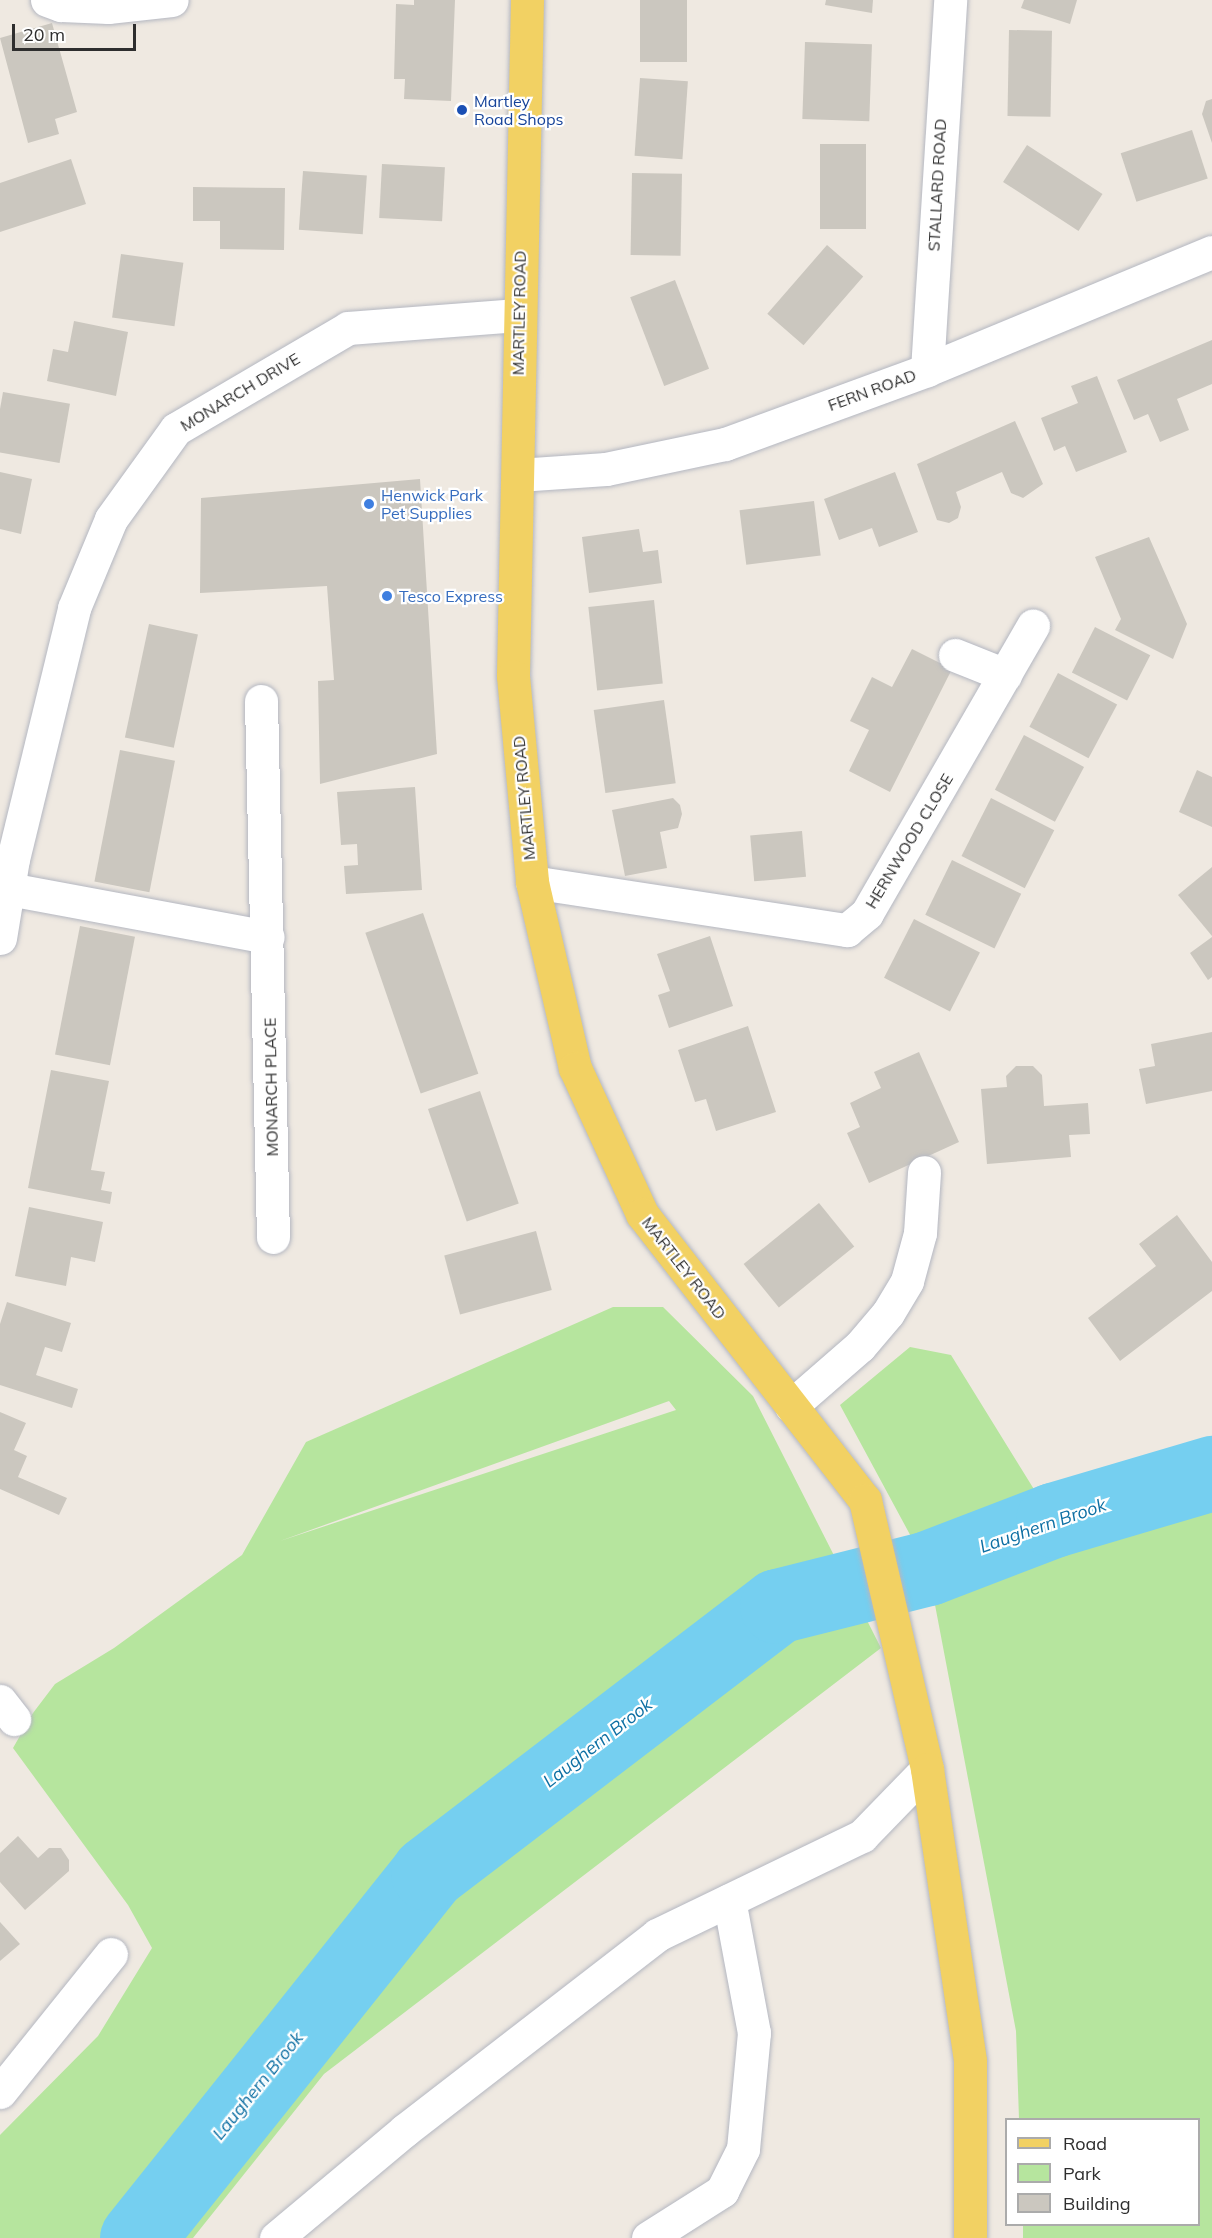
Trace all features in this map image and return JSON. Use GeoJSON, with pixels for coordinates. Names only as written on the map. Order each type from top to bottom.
{"type":"FeatureCollection","features":[{"type":"Feature","properties":{"kind":"main road","name":"MARTLEY ROAD"},"geometry":{"type":"LineString","coordinates":[[527,0],[518,315],[518,475],[513,676],[532,882],[575,1068],[642,1214],[865,1500],[927,1769]]}},
{"type":"Feature","properties":{"kind":"main road"},"geometry":{"type":"LineString","coordinates":[[927,1769],[970,2061],[970,2238]]}},
{"type":"Feature","properties":{"kind":"street"},"geometry":{"type":"LineString","coordinates":[[47,0],[61,4],[108,7],[172,0]]}},
{"type":"Feature","properties":{"kind":"street","name":"STALLARD ROAD"},"geometry":{"type":"LineString","coordinates":[[927,370],[950,0]]}},
{"type":"Feature","properties":{"kind":"street","name":"FERN ROAD"},"geometry":{"type":"LineString","coordinates":[[518,475],[606,468],[725,444],[927,370],[1212,252]]}},
{"type":"Feature","properties":{"kind":"street","name":"MONARCH DRIVE"},"geometry":{"type":"LineString","coordinates":[[0,938],[7,868],[74,608],[111,519],[176,429],[348,328],[518,315]]}},
{"type":"Feature","properties":{"kind":"street","name":"HERNWOOD CLOSE"},"geometry":{"type":"LineString","coordinates":[[532,882],[848,930],[867,913],[1033,626]]}},
{"type":"Feature","properties":{"kind":"street"},"geometry":{"type":"LineString","coordinates":[[955,656],[1005,675]]}},
{"type":"Feature","properties":{"kind":"street","name":"MONARCH PLACE"},"geometry":{"type":"LineString","coordinates":[[261,701],[273,1238]]}},
{"type":"Feature","properties":{"kind":"street"},"geometry":{"type":"LineString","coordinates":[[7,868],[268,937]]}},
{"type":"Feature","properties":{"kind":"street"},"geometry":{"type":"LineString","coordinates":[[792,1406],[860,1346],[888,1313],[907,1281],[920,1233],[924,1172]]}},
{"type":"Feature","properties":{"kind":"street"},"geometry":{"type":"LineString","coordinates":[[276,2238],[405,2130],[657,1935],[862,1836],[927,1769]]}},
{"type":"Feature","properties":{"kind":"street"},"geometry":{"type":"LineString","coordinates":[[648,2238],[722,2191],[743,2149],[754,2032],[729,1900]]}},
{"type":"Feature","properties":{"kind":"street"},"geometry":{"type":"LineString","coordinates":[[0,2092],[111,1954]]}},
{"type":"Feature","properties":{"kind":"green space"},"geometry":{"type":"Polygon","coordinates":[[[613,1307],[663,1307],[753,1396],[881,1648],[324,2074],[193,2238],[0,2238],[0,2135],[98,2036],[152,1948],[128,1905],[13,1748],[33,1713],[55,1684],[114,1648],[242,1555],[306,1442],[613,1307]],[[669,1401],[280,1541],[676,1410],[669,1401]]]}},
{"type":"Feature","properties":{"kind":"green space"},"geometry":{"type":"Polygon","coordinates":[[[910,1347],[951,1355],[1053,1520],[1212,1473],[1212,2238],[1023,2238],[1023,2226],[1200,2226],[1200,2118],[1019,2118],[1016,2031],[928,1568],[840,1405],[910,1347]]]}},
{"type":"Feature","properties":{"kind":"building"},"geometry":{"type":"Polygon","coordinates":[[[414,0],[455,0],[451,101],[404,99],[405,79],[394,79],[396,4],[414,5],[414,0]]]}},
{"type":"Feature","properties":{"kind":"building"},"geometry":{"type":"Polygon","coordinates":[[[640,0],[687,0],[687,62],[640,62],[640,0]]]}},
{"type":"Feature","properties":{"kind":"building"},"geometry":{"type":"Polygon","coordinates":[[[826,0],[873,0],[872,13],[825,5],[826,0]]]}},
{"type":"Feature","properties":{"kind":"building"},"geometry":{"type":"Polygon","coordinates":[[[1024,0],[1077,0],[1070,24],[1021,8],[1024,0]]]}},
{"type":"Feature","properties":{"kind":"building"},"geometry":{"type":"Polygon","coordinates":[[[52,23],[77,112],[55,119],[59,134],[28,143],[0,38],[52,23]]]}},
{"type":"Feature","properties":{"kind":"building"},"geometry":{"type":"Polygon","coordinates":[[[1009,30],[1052,31],[1050,117],[1007,116],[1009,30]]]}},
{"type":"Feature","properties":{"kind":"building"},"geometry":{"type":"Polygon","coordinates":[[[805,42],[872,44],[869,121],[802,119],[805,42]]]}},
{"type":"Feature","properties":{"kind":"building"},"geometry":{"type":"Polygon","coordinates":[[[640,78],[688,81],[682,159],[635,156],[640,78]]]}},
{"type":"Feature","properties":{"kind":"building"},"geometry":{"type":"Polygon","coordinates":[[[1212,99],[1212,143],[1202,114],[1206,101],[1212,99]]]}},
{"type":"Feature","properties":{"kind":"building"},"geometry":{"type":"Polygon","coordinates":[[[1192,130],[1208,179],[1136,202],[1121,153],[1192,130]]]}},
{"type":"Feature","properties":{"kind":"building"},"geometry":{"type":"Polygon","coordinates":[[[820,144],[866,144],[866,229],[820,229],[820,144]]]}},
{"type":"Feature","properties":{"kind":"building"},"geometry":{"type":"Polygon","coordinates":[[[1027,145],[1102,194],[1079,231],[1003,182],[1027,145]]]}},
{"type":"Feature","properties":{"kind":"building"},"geometry":{"type":"Polygon","coordinates":[[[71,159],[86,204],[0,232],[0,183],[71,159]]]}},
{"type":"Feature","properties":{"kind":"building"},"geometry":{"type":"Polygon","coordinates":[[[382,164],[445,167],[442,221],[379,218],[382,164]]]}},
{"type":"Feature","properties":{"kind":"building"},"geometry":{"type":"Polygon","coordinates":[[[303,171],[367,175],[363,234],[299,230],[303,171]]]}},
{"type":"Feature","properties":{"kind":"building"},"geometry":{"type":"Polygon","coordinates":[[[632,173],[682,174],[681,256],[631,255],[632,173]]]}},
{"type":"Feature","properties":{"kind":"building"},"geometry":{"type":"Polygon","coordinates":[[[193,187],[285,188],[284,250],[220,249],[220,221],[193,221],[193,187]]]}},
{"type":"Feature","properties":{"kind":"building"},"geometry":{"type":"Polygon","coordinates":[[[827,245],[863,276],[804,345],[767,314],[827,245]]]}},
{"type":"Feature","properties":{"kind":"building"},"geometry":{"type":"Polygon","coordinates":[[[121,254],[183,263],[174,326],[112,317],[121,254]]]}},
{"type":"Feature","properties":{"kind":"building"},"geometry":{"type":"Polygon","coordinates":[[[675,280],[709,369],[664,386],[630,297],[675,280]]]}},
{"type":"Feature","properties":{"kind":"building"},"geometry":{"type":"Polygon","coordinates":[[[74,321],[128,332],[116,396],[47,381],[53,349],[68,352],[74,321]]]}},
{"type":"Feature","properties":{"kind":"building"},"geometry":{"type":"Polygon","coordinates":[[[1212,340],[1212,384],[1177,399],[1189,430],[1160,442],[1148,414],[1134,420],[1117,380],[1212,340]]]}},
{"type":"Feature","properties":{"kind":"building"},"geometry":{"type":"Polygon","coordinates":[[[1097,376],[1127,452],[1076,472],[1065,446],[1054,451],[1041,418],[1078,403],[1071,386],[1097,376]]]}},
{"type":"Feature","properties":{"kind":"building"},"geometry":{"type":"Polygon","coordinates":[[[3,392],[70,404],[60,463],[0,452],[0,409],[3,392]]]}},
{"type":"Feature","properties":{"kind":"building"},"geometry":{"type":"Polygon","coordinates":[[[1015,421],[1043,484],[1023,498],[1011,493],[1002,472],[956,492],[961,507],[958,518],[949,523],[937,520],[917,464],[1015,421]]]}},
{"type":"Feature","properties":{"kind":"building"},"geometry":{"type":"Polygon","coordinates":[[[0,472],[32,479],[21,534],[0,529],[0,472]]]}},
{"type":"Feature","properties":{"kind":"building"},"geometry":{"type":"Polygon","coordinates":[[[895,472],[918,532],[879,547],[872,528],[839,540],[824,499],[895,472]]]}},
{"type":"Feature","properties":{"kind":"building"},"geometry":{"type":"Polygon","coordinates":[[[420,479],[437,754],[320,784],[318,681],[334,680],[327,586],[200,593],[201,498],[420,479]]]}},
{"type":"Feature","properties":{"kind":"building"},"geometry":{"type":"Polygon","coordinates":[[[814,501],[821,556],[746,565],[740,510],[814,501]]]}},
{"type":"Feature","properties":{"kind":"building"},"geometry":{"type":"Polygon","coordinates":[[[639,529],[643,552],[658,550],[662,583],[589,593],[582,537],[639,529]]]}},
{"type":"Feature","properties":{"kind":"building"},"geometry":{"type":"Polygon","coordinates":[[[1149,537],[1187,624],[1173,659],[1115,630],[1121,619],[1095,557],[1149,537]]]}},
{"type":"Feature","properties":{"kind":"building"},"geometry":{"type":"Polygon","coordinates":[[[654,600],[663,684],[597,690],[588,607],[654,600]]]}},
{"type":"Feature","properties":{"kind":"building"},"geometry":{"type":"Polygon","coordinates":[[[149,624],[198,634],[174,748],[125,737],[149,624]]]}},
{"type":"Feature","properties":{"kind":"building"},"geometry":{"type":"Polygon","coordinates":[[[1095,627],[1150,655],[1127,701],[1072,672],[1095,627]]]}},
{"type":"Feature","properties":{"kind":"building"},"geometry":{"type":"Polygon","coordinates":[[[912,649],[952,669],[890,792],[849,771],[869,730],[850,721],[872,677],[892,687],[912,649]]]}},
{"type":"Feature","properties":{"kind":"building"},"geometry":{"type":"Polygon","coordinates":[[[1058,673],[1117,704],[1089,758],[1029,727],[1058,673]]]}},
{"type":"Feature","properties":{"kind":"building"},"geometry":{"type":"Polygon","coordinates":[[[664,700],[676,783],[605,793],[594,710],[664,700]]]}},
{"type":"Feature","properties":{"kind":"building"},"geometry":{"type":"Polygon","coordinates":[[[1024,735],[1084,767],[1055,822],[995,790],[1024,735]]]}},
{"type":"Feature","properties":{"kind":"building"},"geometry":{"type":"Polygon","coordinates":[[[120,750],[175,761],[149,892],[94,882],[120,750]]]}},
{"type":"Feature","properties":{"kind":"building"},"geometry":{"type":"Polygon","coordinates":[[[1197,770],[1212,777],[1212,827],[1179,812],[1197,770]]]}},
{"type":"Feature","properties":{"kind":"building"},"geometry":{"type":"Polygon","coordinates":[[[415,787],[422,890],[346,894],[344,866],[358,865],[357,844],[341,845],[337,792],[415,787]]]}},
{"type":"Feature","properties":{"kind":"building"},"geometry":{"type":"Polygon","coordinates":[[[673,798],[680,805],[682,814],[678,828],[660,832],[667,868],[625,876],[612,810],[673,798]]]}},
{"type":"Feature","properties":{"kind":"building"},"geometry":{"type":"Polygon","coordinates":[[[991,798],[1054,830],[1025,888],[961,856],[991,798]]]}},
{"type":"Feature","properties":{"kind":"building"},"geometry":{"type":"Polygon","coordinates":[[[802,831],[806,877],[754,881],[750,836],[802,831]]]}},
{"type":"Feature","properties":{"kind":"building"},"geometry":{"type":"Polygon","coordinates":[[[952,860],[1021,894],[994,949],[925,915],[952,860]]]}},
{"type":"Feature","properties":{"kind":"building"},"geometry":{"type":"Polygon","coordinates":[[[1212,867],[1212,936],[1178,895],[1212,867]]]}},
{"type":"Feature","properties":{"kind":"building"},"geometry":{"type":"Polygon","coordinates":[[[423,913],[478,1074],[421,1094],[365,933],[423,913]]]}},
{"type":"Feature","properties":{"kind":"building"},"geometry":{"type":"Polygon","coordinates":[[[914,919],[980,953],[950,1011],[884,978],[914,919]]]}},
{"type":"Feature","properties":{"kind":"building"},"geometry":{"type":"Polygon","coordinates":[[[80,926],[135,937],[110,1065],[55,1055],[80,926]]]}},
{"type":"Feature","properties":{"kind":"building"},"geometry":{"type":"Polygon","coordinates":[[[710,936],[733,1006],[669,1028],[658,995],[670,991],[657,954],[710,936]]]}},
{"type":"Feature","properties":{"kind":"building"},"geometry":{"type":"Polygon","coordinates":[[[1212,937],[1212,977],[1208,980],[1190,953],[1212,937]]]}},
{"type":"Feature","properties":{"kind":"building"},"geometry":{"type":"Polygon","coordinates":[[[748,1026],[776,1112],[716,1131],[706,1099],[695,1102],[678,1050],[748,1026]]]}},
{"type":"Feature","properties":{"kind":"building"},"geometry":{"type":"Polygon","coordinates":[[[1212,1032],[1212,1091],[1146,1104],[1139,1069],[1155,1066],[1151,1044],[1212,1032]]]}},
{"type":"Feature","properties":{"kind":"building"},"geometry":{"type":"Polygon","coordinates":[[[919,1052],[959,1142],[869,1183],[847,1133],[860,1127],[850,1103],[881,1088],[874,1072],[919,1052]]]}},
{"type":"Feature","properties":{"kind":"building"},"geometry":{"type":"Polygon","coordinates":[[[1016,1066],[1033,1066],[1042,1075],[1044,1106],[1088,1103],[1090,1134],[1069,1135],[1071,1157],[987,1164],[981,1089],[1007,1087],[1006,1076],[1016,1066]]]}},
{"type":"Feature","properties":{"kind":"building"},"geometry":{"type":"Polygon","coordinates":[[[51,1070],[109,1081],[91,1170],[105,1172],[101,1190],[112,1192],[110,1204],[28,1188],[51,1070]]]}},
{"type":"Feature","properties":{"kind":"building"},"geometry":{"type":"Polygon","coordinates":[[[480,1091],[519,1204],[467,1221],[428,1109],[480,1091]]]}},
{"type":"Feature","properties":{"kind":"building"},"geometry":{"type":"Polygon","coordinates":[[[819,1203],[854,1247],[779,1308],[744,1264],[819,1203]]]}},
{"type":"Feature","properties":{"kind":"building"},"geometry":{"type":"Polygon","coordinates":[[[29,1207],[103,1222],[95,1262],[71,1257],[66,1286],[15,1276],[29,1207]]]}},
{"type":"Feature","properties":{"kind":"building"},"geometry":{"type":"Polygon","coordinates":[[[1177,1215],[1212,1262],[1212,1291],[1120,1361],[1088,1318],[1156,1266],[1139,1244],[1177,1215]]]}},
{"type":"Feature","properties":{"kind":"building"},"geometry":{"type":"Polygon","coordinates":[[[536,1231],[552,1290],[460,1315],[444,1256],[536,1231]]]}},
{"type":"Feature","properties":{"kind":"building"},"geometry":{"type":"Polygon","coordinates":[[[7,1302],[71,1323],[62,1352],[45,1347],[36,1375],[78,1389],[72,1408],[0,1385],[0,1324],[7,1302]]]}},
{"type":"Feature","properties":{"kind":"building"},"geometry":{"type":"Polygon","coordinates":[[[0,1412],[26,1423],[14,1450],[27,1456],[18,1477],[67,1498],[59,1515],[0,1489],[0,1412]]]}},
{"type":"Feature","properties":{"kind":"building"},"geometry":{"type":"Polygon","coordinates":[[[18,1836],[38,1858],[49,1848],[61,1848],[69,1860],[69,1871],[25,1910],[0,1882],[0,1853],[18,1836]]]}},
{"type":"Feature","properties":{"kind":"building"},"geometry":{"type":"Polygon","coordinates":[[[0,1922],[20,1944],[0,1961],[0,1922]]]}},
{"type":"Feature","properties":{"kind":"waterway","name":"Laughern Brook"},"geometry":{"type":"LineString","coordinates":[[137,2238],[428,1873],[777,1606],[928,1568],[1053,1520],[1212,1473]]}},
{"type":"Feature","properties":{"kind":"place","name":"Martley Road Shops"},"geometry":{"type":"Point","coordinates":[462,110]}},
{"type":"Feature","properties":{"kind":"place","name":"Henwick Park Pet Supplies"},"geometry":{"type":"Point","coordinates":[369,504]}},
{"type":"Feature","properties":{"kind":"place","name":"Tesco Express"},"geometry":{"type":"Point","coordinates":[387,596]}}]}
